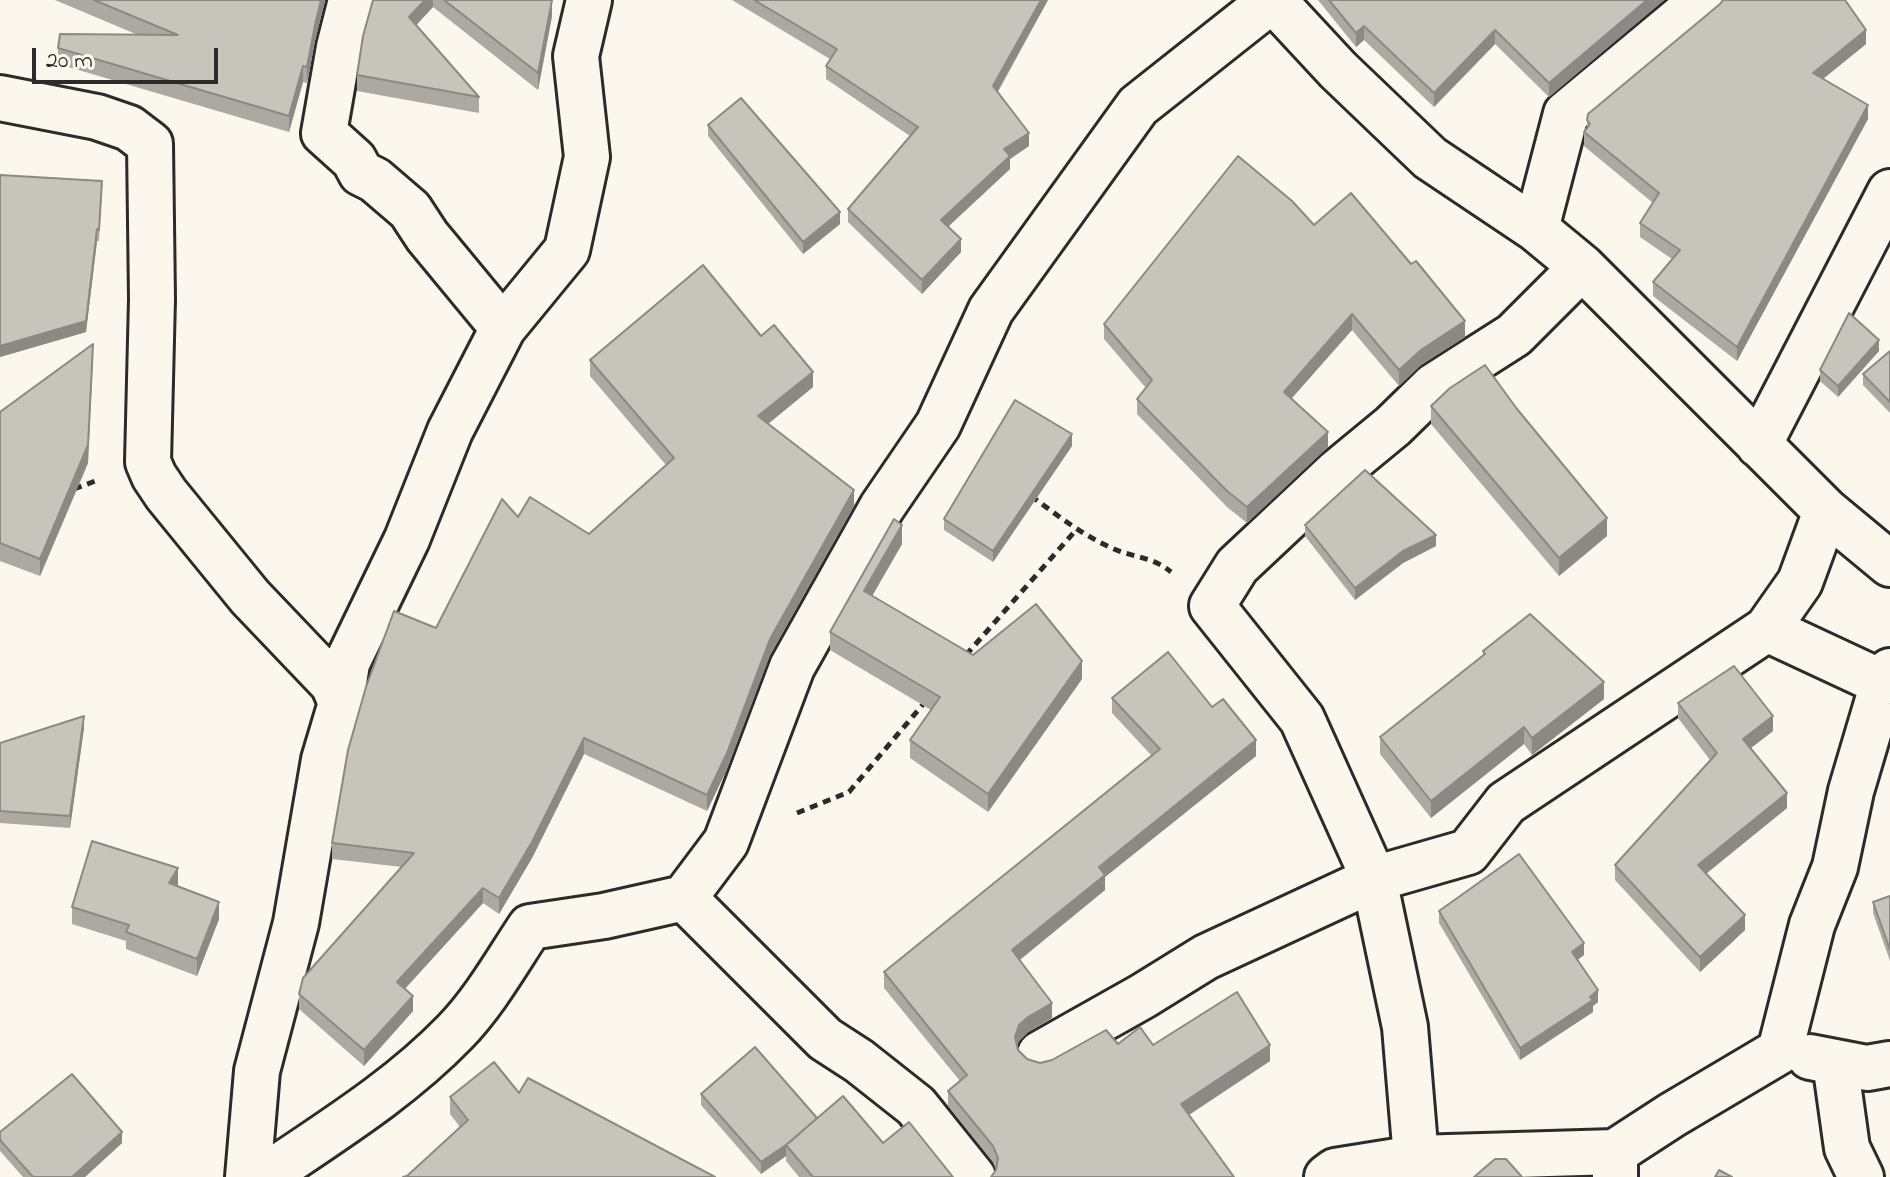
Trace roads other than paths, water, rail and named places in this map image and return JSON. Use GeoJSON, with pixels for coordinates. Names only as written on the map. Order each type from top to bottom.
{"type":"FeatureCollection","features":[{"type":"Feature","properties":{"kind":"street"},"geometry":{"type":"LineString","coordinates":[[351,0],[339,47],[324,133],[354,160],[361,173],[375,180],[410,210],[427,236],[503,328]]}},
{"type":"Feature","properties":{"kind":"street"},"geometry":{"type":"LineString","coordinates":[[248,1177],[257,1071],[296,923],[324,760],[341,703],[347,663],[407,539],[450,431],[503,328],[567,250],[587,157],[576,56],[589,0]]}},
{"type":"Feature","properties":{"kind":"street"},"geometry":{"type":"LineString","coordinates":[[264,1177],[379,1100],[444,1042],[483,998],[530,927],[604,916],[684,898],[726,842],[792,667],[882,507],[938,425],[991,310],[1138,106],[1273,0],[1338,70],[1430,158],[1536,229],[1582,267],[1826,511],[1890,564]]}},
{"type":"Feature","properties":{"kind":"street"},"geometry":{"type":"LineString","coordinates":[[1536,229],[1566,114],[1703,0]]}},
{"type":"Feature","properties":{"kind":"street"},"geometry":{"type":"LineString","coordinates":[[0,98],[97,117],[129,128],[150,144],[152,299],[148,462],[166,494],[250,597],[333,684],[341,703]]}},
{"type":"Feature","properties":{"kind":"street"},"geometry":{"type":"LineString","coordinates":[[1759,445],[1890,192]]}},
{"type":"Feature","properties":{"kind":"street"},"geometry":{"type":"LineString","coordinates":[[1416,1158],[1405,1027],[1374,879],[1302,719],[1212,606],[1237,566],[1336,473],[1393,426],[1434,386],[1514,335],[1582,267]]}},
{"type":"Feature","properties":{"kind":"street"},"geometry":{"type":"LineString","coordinates":[[1040,1054],[1206,957],[1374,879],[1468,852],[1506,803],[1767,629],[1800,582],[1826,511]]}},
{"type":"Feature","properties":{"kind":"street"},"geometry":{"type":"LineString","coordinates":[[1767,629],[1887,677],[1851,791],[1835,867],[1812,925],[1780,1051]]}},
{"type":"Feature","properties":{"kind":"street"},"geometry":{"type":"LineString","coordinates":[[684,898],[825,1039],[859,1061],[916,1106],[973,1177]]}},
{"type":"Feature","properties":{"kind":"street"},"geometry":{"type":"LineString","coordinates":[[1327,1177],[1335,1171],[1416,1158],[1615,1164],[1672,1115],[1780,1051],[1867,1068],[1890,1064]]}},
{"type":"Feature","properties":{"kind":"street"},"geometry":{"type":"LineString","coordinates":[[1835,1062],[1847,1148],[1861,1177]]}}]}
